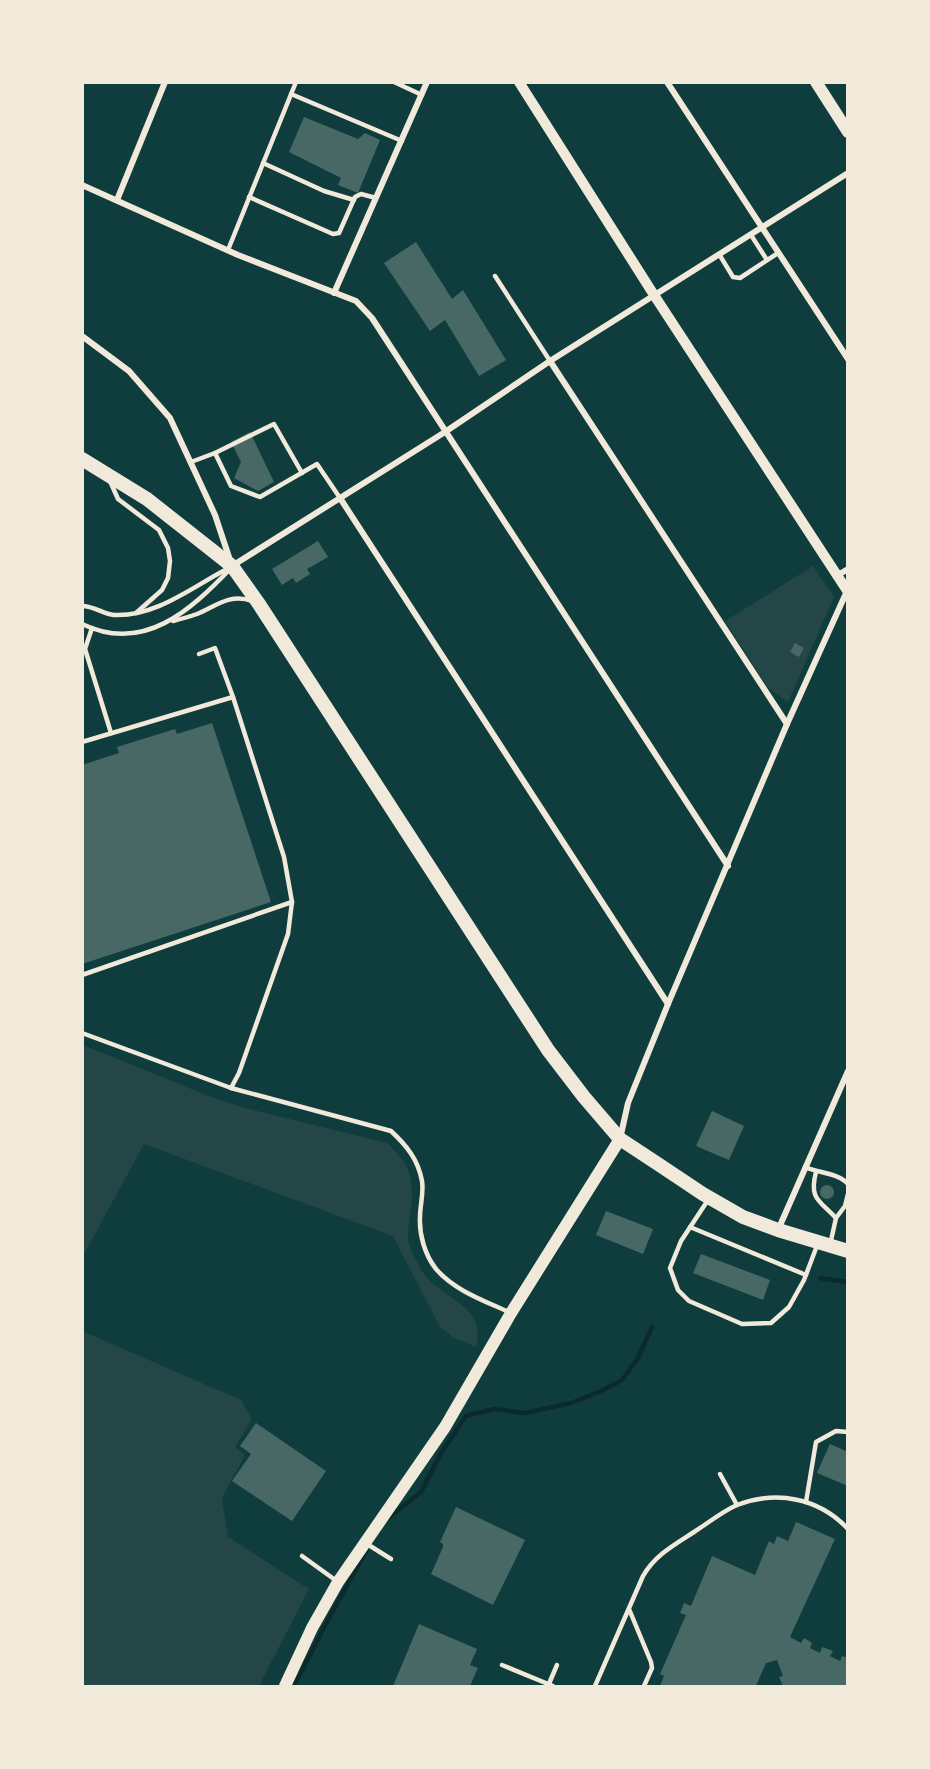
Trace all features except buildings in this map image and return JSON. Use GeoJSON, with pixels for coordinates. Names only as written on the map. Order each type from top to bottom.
{"type":"FeatureCollection","features":[{"type":"Feature","properties":{"kind":"main road"},"geometry":{"type":"LineString","coordinates":[[816,82],[848,132]]}},
{"type":"Feature","properties":{"kind":"main road"},"geometry":{"type":"LineString","coordinates":[[82,459],[147,499],[232,566],[259,604],[548,1050],[620,1139],[709,1198],[743,1216],[778,1230],[848,1251]]}},
{"type":"Feature","properties":{"kind":"main road"},"geometry":{"type":"LineString","coordinates":[[285,1686],[312,1628],[338,1582],[445,1427],[511,1312],[620,1139]]}},
{"type":"Feature","properties":{"kind":"street"},"geometry":{"type":"LineString","coordinates":[[117,200],[165,82]]}},
{"type":"Feature","properties":{"kind":"street"},"geometry":{"type":"LineString","coordinates":[[334,293],[427,82]]}},
{"type":"Feature","properties":{"kind":"street"},"geometry":{"type":"LineString","coordinates":[[519,82],[847,592],[787,724],[668,1004],[628,1103],[620,1139]]}},
{"type":"Feature","properties":{"kind":"street"},"geometry":{"type":"LineString","coordinates":[[667,82],[848,359]]}},
{"type":"Feature","properties":{"kind":"street"},"geometry":{"type":"LineString","coordinates":[[82,336],[129,372],[170,418],[215,515],[232,566],[848,173]]}},
{"type":"Feature","properties":{"kind":"street"},"geometry":{"type":"LineString","coordinates":[[82,185],[228,250],[356,302],[372,318],[728,866]]}},
{"type":"Feature","properties":{"kind":"street"},"geometry":{"type":"LineString","coordinates":[[550,361],[787,724]]}},
{"type":"Feature","properties":{"kind":"street"},"geometry":{"type":"LineString","coordinates":[[340,498],[668,1004]]}},
{"type":"Feature","properties":{"kind":"street"},"geometry":{"type":"LineString","coordinates":[[838,575],[848,569]]}},
{"type":"Feature","properties":{"kind":"street"},"geometry":{"type":"LineString","coordinates":[[778,1230],[848,1071]]}},
{"type":"Feature","properties":{"kind":"lane"},"geometry":{"type":"LineString","coordinates":[[228,250],[296,82]]}},
{"type":"Feature","properties":{"kind":"lane"},"geometry":{"type":"LineString","coordinates":[[394,82],[422,95]]}},
{"type":"Feature","properties":{"kind":"lane"},"geometry":{"type":"LineString","coordinates":[[291,94],[402,141]]}},
{"type":"Feature","properties":{"kind":"lane"},"geometry":{"type":"LineString","coordinates":[[263,163],[324,191],[354,200]]}},
{"type":"Feature","properties":{"kind":"lane"},"geometry":{"type":"LineString","coordinates":[[249,197],[333,234],[339,233],[354,200],[361,194],[376,198]]}},
{"type":"Feature","properties":{"kind":"lane"},"geometry":{"type":"LineString","coordinates":[[751,235],[767,260]]}},
{"type":"Feature","properties":{"kind":"lane"},"geometry":{"type":"LineString","coordinates":[[719,254],[734,277],[740,278],[778,253]]}},
{"type":"Feature","properties":{"kind":"lane"},"geometry":{"type":"LineString","coordinates":[[495,276],[550,361]]}},
{"type":"Feature","properties":{"kind":"lane"},"geometry":{"type":"LineString","coordinates":[[191,462],[215,453],[274,424],[302,473]]}},
{"type":"Feature","properties":{"kind":"lane"},"geometry":{"type":"LineString","coordinates":[[215,453],[231,486],[260,497],[317,464],[340,498]]}},
{"type":"Feature","properties":{"kind":"lane"},"geometry":{"type":"LineString","coordinates":[[104,471],[118,499],[159,530],[168,548],[168,578],[162,590],[136,613]]}},
{"type":"Feature","properties":{"kind":"lane"},"geometry":{"type":"LineString","coordinates":[[82,606],[113,615],[136,613],[158,607],[232,566]]}},
{"type":"Feature","properties":{"kind":"lane"},"geometry":{"type":"LineString","coordinates":[[170,622],[214,586],[232,566]]}},
{"type":"Feature","properties":{"kind":"lane"},"geometry":{"type":"LineString","coordinates":[[82,624],[99,632],[146,632],[198,614],[211,606],[236,597],[259,604]]}},
{"type":"Feature","properties":{"kind":"lane"},"geometry":{"type":"LineString","coordinates":[[92,628],[85,649],[111,733]]}},
{"type":"Feature","properties":{"kind":"lane"},"geometry":{"type":"LineString","coordinates":[[199,654],[215,648],[284,857],[292,902],[288,934],[242,1065],[231,1088]]}},
{"type":"Feature","properties":{"kind":"lane"},"geometry":{"type":"LineString","coordinates":[[82,742],[233,697]]}},
{"type":"Feature","properties":{"kind":"lane"},"geometry":{"type":"LineString","coordinates":[[82,975],[292,902]]}},
{"type":"Feature","properties":{"kind":"lane"},"geometry":{"type":"LineString","coordinates":[[82,1034],[231,1088],[391,1131],[406,1145],[416,1161],[422,1180],[421,1236],[428,1256],[436,1269],[466,1292],[511,1312]]}},
{"type":"Feature","properties":{"kind":"lane"},"geometry":{"type":"LineString","coordinates":[[805,1167],[843,1178],[848,1184]]}},
{"type":"Feature","properties":{"kind":"lane"},"geometry":{"type":"LineString","coordinates":[[816,1172],[813,1185],[815,1197],[836,1218]]}},
{"type":"Feature","properties":{"kind":"lane"},"geometry":{"type":"LineString","coordinates":[[709,1198],[681,1241],[670,1268],[678,1290],[689,1301],[742,1324],[771,1323],[789,1307],[844,1206],[848,1194]]}},
{"type":"Feature","properties":{"kind":"lane"},"geometry":{"type":"LineString","coordinates":[[690,1227],[806,1275]]}},
{"type":"Feature","properties":{"kind":"lane"},"geometry":{"type":"LineString","coordinates":[[806,1502],[816,1442],[836,1431],[848,1432]]}},
{"type":"Feature","properties":{"kind":"lane"},"geometry":{"type":"LineString","coordinates":[[720,1474],[737,1505]]}},
{"type":"Feature","properties":{"kind":"lane"},"geometry":{"type":"LineString","coordinates":[[595,1686],[628,1609],[651,1563],[665,1551],[737,1505],[783,1496],[820,1508],[847,1527]]}},
{"type":"Feature","properties":{"kind":"lane"},"geometry":{"type":"LineString","coordinates":[[365,1543],[391,1559]]}},
{"type":"Feature","properties":{"kind":"lane"},"geometry":{"type":"LineString","coordinates":[[302,1556],[338,1582]]}},
{"type":"Feature","properties":{"kind":"lane"},"geometry":{"type":"LineString","coordinates":[[628,1609],[651,1662],[652,1668],[644,1686]]}},
{"type":"Feature","properties":{"kind":"lane"},"geometry":{"type":"LineString","coordinates":[[502,1665],[550,1686],[557,1665]]}},
{"type":"Feature","properties":{"kind":"shaded area"},"geometry":{"type":"Polygon","coordinates":[[[813,566],[834,597],[788,702],[768,688],[725,621],[813,566]]]}},
{"type":"Feature","properties":{"kind":"shaded area"},"geometry":{"type":"Polygon","coordinates":[[[83,1045],[211,1097],[245,1108],[387,1143],[403,1160],[410,1176],[412,1194],[408,1237],[411,1250],[426,1277],[467,1310],[474,1320],[478,1332],[476,1347],[454,1338],[440,1327],[393,1236],[144,1144],[83,1256],[83,1045]]]}},
{"type":"Feature","properties":{"kind":"shaded area"},"geometry":{"type":"Polygon","coordinates":[[[82,1331],[241,1400],[252,1419],[235,1447],[245,1455],[222,1498],[228,1537],[309,1589],[259,1686],[83,1686],[82,1331]]]}},
{"type":"Feature","properties":{"kind":"waterway"},"geometry":{"type":"LineString","coordinates":[[820,1278],[848,1282]]}},
{"type":"Feature","properties":{"kind":"waterway"},"geometry":{"type":"LineString","coordinates":[[387,1519],[421,1492],[441,1453],[466,1416],[494,1409],[525,1413],[571,1403],[601,1391],[622,1380],[638,1358],[652,1327]]}},
{"type":"Feature","properties":{"kind":"waterway"},"geometry":{"type":"LineString","coordinates":[[294,1686],[369,1546]]}}]}
